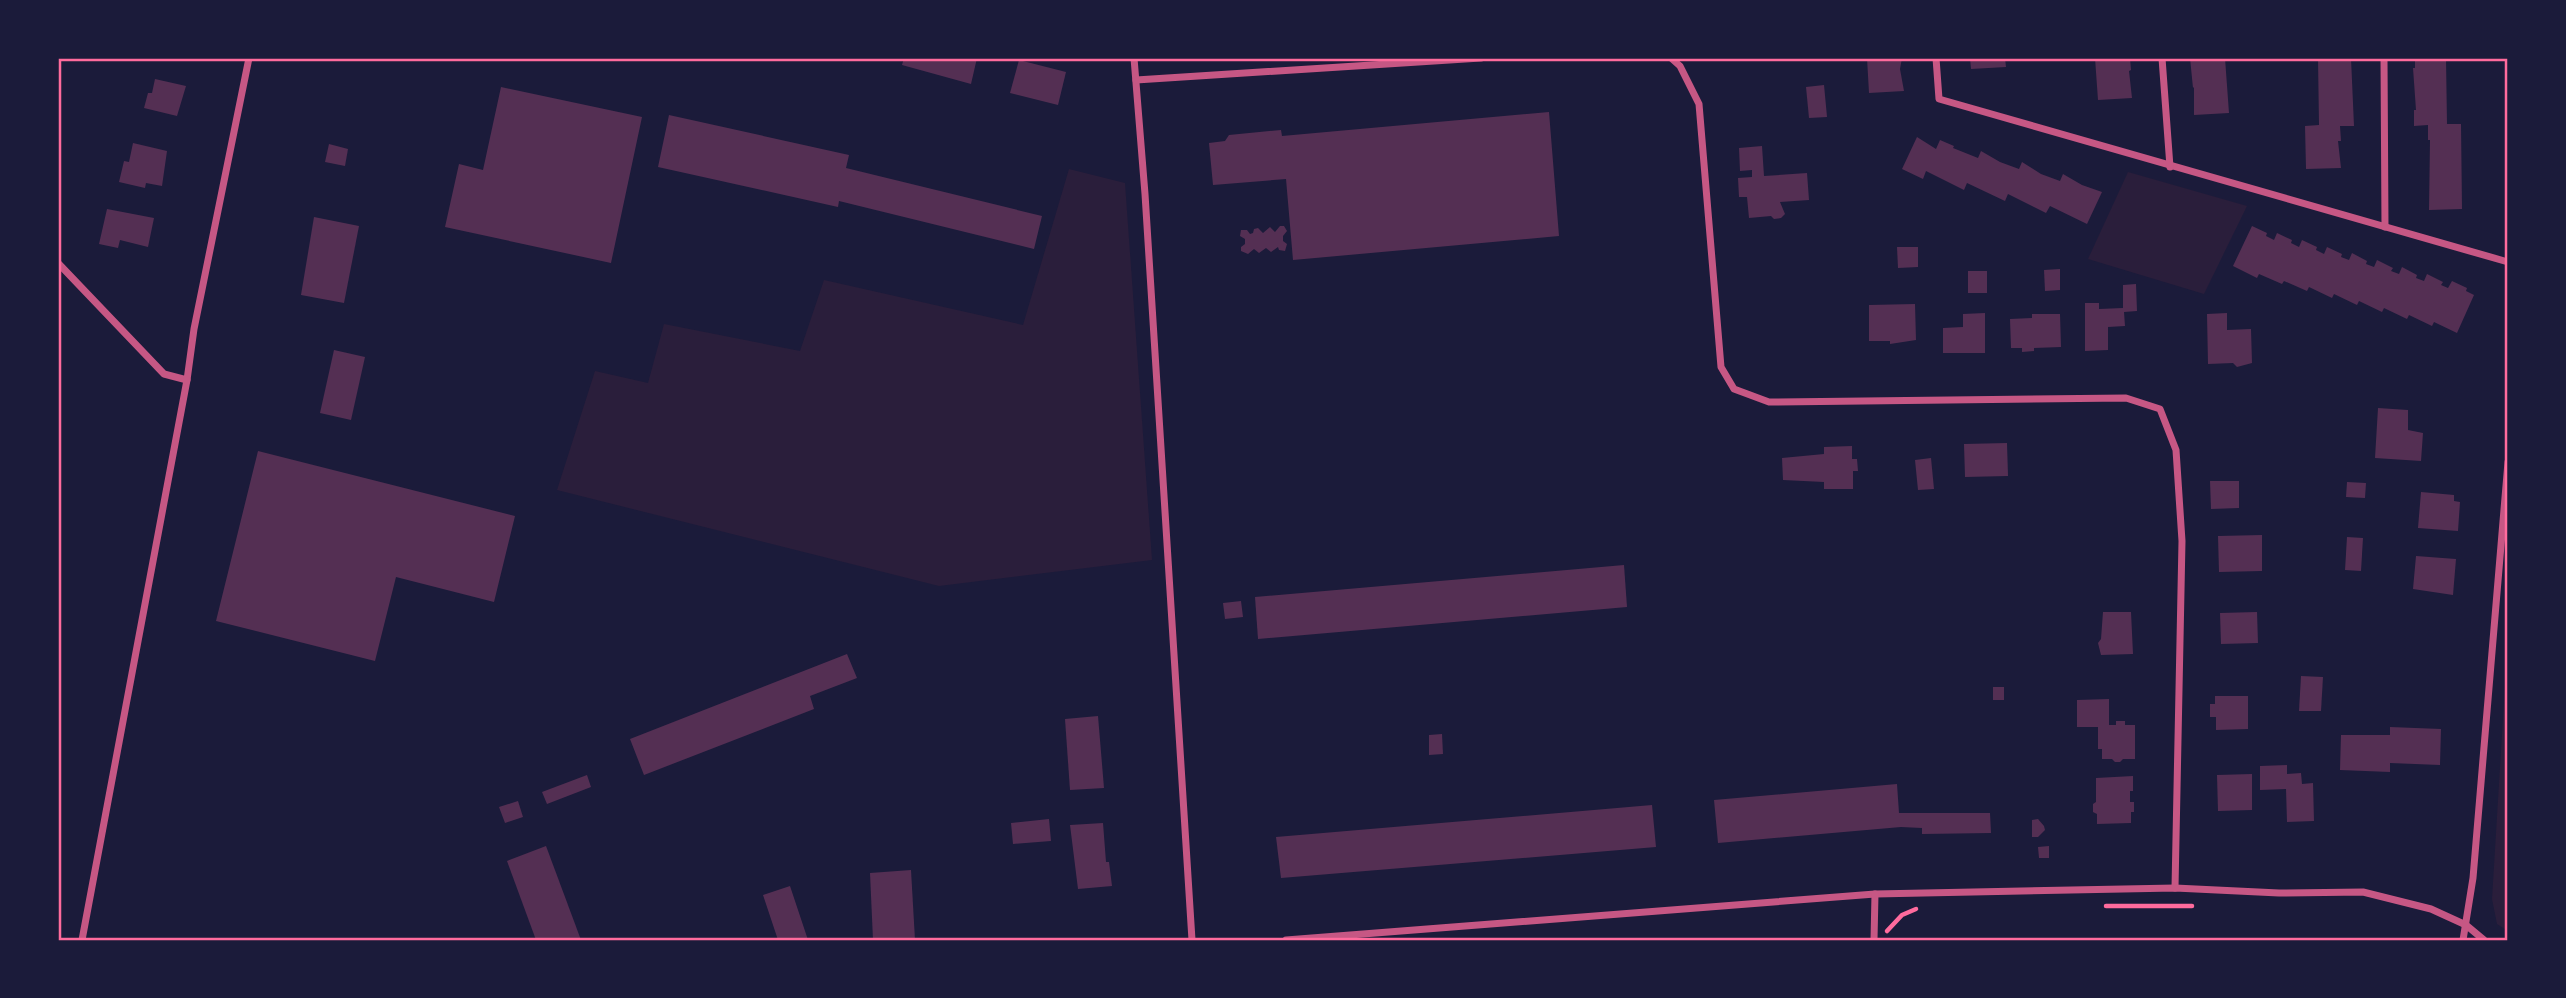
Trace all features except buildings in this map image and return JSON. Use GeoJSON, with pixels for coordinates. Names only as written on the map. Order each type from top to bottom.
{"type":"FeatureCollection","features":[{"type":"Feature","properties":{"kind":"street"},"geometry":{"type":"LineString","coordinates":[[82,940],[187,380],[199,302],[249,58]]}},
{"type":"Feature","properties":{"kind":"street"},"geometry":{"type":"LineString","coordinates":[[1133,58],[1192,940]]}},
{"type":"Feature","properties":{"kind":"street"},"geometry":{"type":"LineString","coordinates":[[1136,80],[1481,58]]}},
{"type":"Feature","properties":{"kind":"street"},"geometry":{"type":"LineString","coordinates":[[1671,58],[1680,66],[1699,104],[1721,367],[1734,389],[1769,402],[2126,398],[2160,410],[2176,450],[2182,541],[2175,888]]}},
{"type":"Feature","properties":{"kind":"street"},"geometry":{"type":"LineString","coordinates":[[1937,58],[1939,99],[2508,262]]}},
{"type":"Feature","properties":{"kind":"street"},"geometry":{"type":"LineString","coordinates":[[2162,58],[2170,167]]}},
{"type":"Feature","properties":{"kind":"street"},"geometry":{"type":"LineString","coordinates":[[2384,58],[2385,227]]}},
{"type":"Feature","properties":{"kind":"street"},"geometry":{"type":"LineString","coordinates":[[58,263],[164,374],[187,380]]}},
{"type":"Feature","properties":{"kind":"street"},"geometry":{"type":"LineString","coordinates":[[2463,940],[2473,878],[2508,462]]}},
{"type":"Feature","properties":{"kind":"street"},"geometry":{"type":"LineString","coordinates":[[1286,940],[1370,937],[1875,894],[2175,888],[2279,893],[2363,892],[2431,909],[2466,925],[2484,940]]}},
{"type":"Feature","properties":{"kind":"street"},"geometry":{"type":"LineString","coordinates":[[1875,894],[1877,940]]}},
{"type":"Feature","properties":{"kind":"path"},"geometry":{"type":"LineString","coordinates":[[2099,906],[2200,905]]}},
{"type":"Feature","properties":{"kind":"path"},"geometry":{"type":"LineString","coordinates":[[1877,940],[1902,915],[1917,908]]}},
{"type":"Feature","properties":{"kind":"shaded area"},"geometry":{"type":"Polygon","coordinates":[[[1069,169],[1125,183],[1152,560],[939,586],[557,490],[595,371],[648,383],[664,324],[800,351],[824,280],[1023,325],[1069,169]]]}},
{"type":"Feature","properties":{"kind":"shaded area"},"geometry":{"type":"Polygon","coordinates":[[[2128,172],[2247,206],[2204,294],[2088,259],[2128,172]]]}},
{"type":"Feature","properties":{"kind":"shaded area"},"geometry":{"type":"Polygon","coordinates":[[[2508,635],[2508,931],[2497,924],[2492,899],[2508,635]]]}}]}
